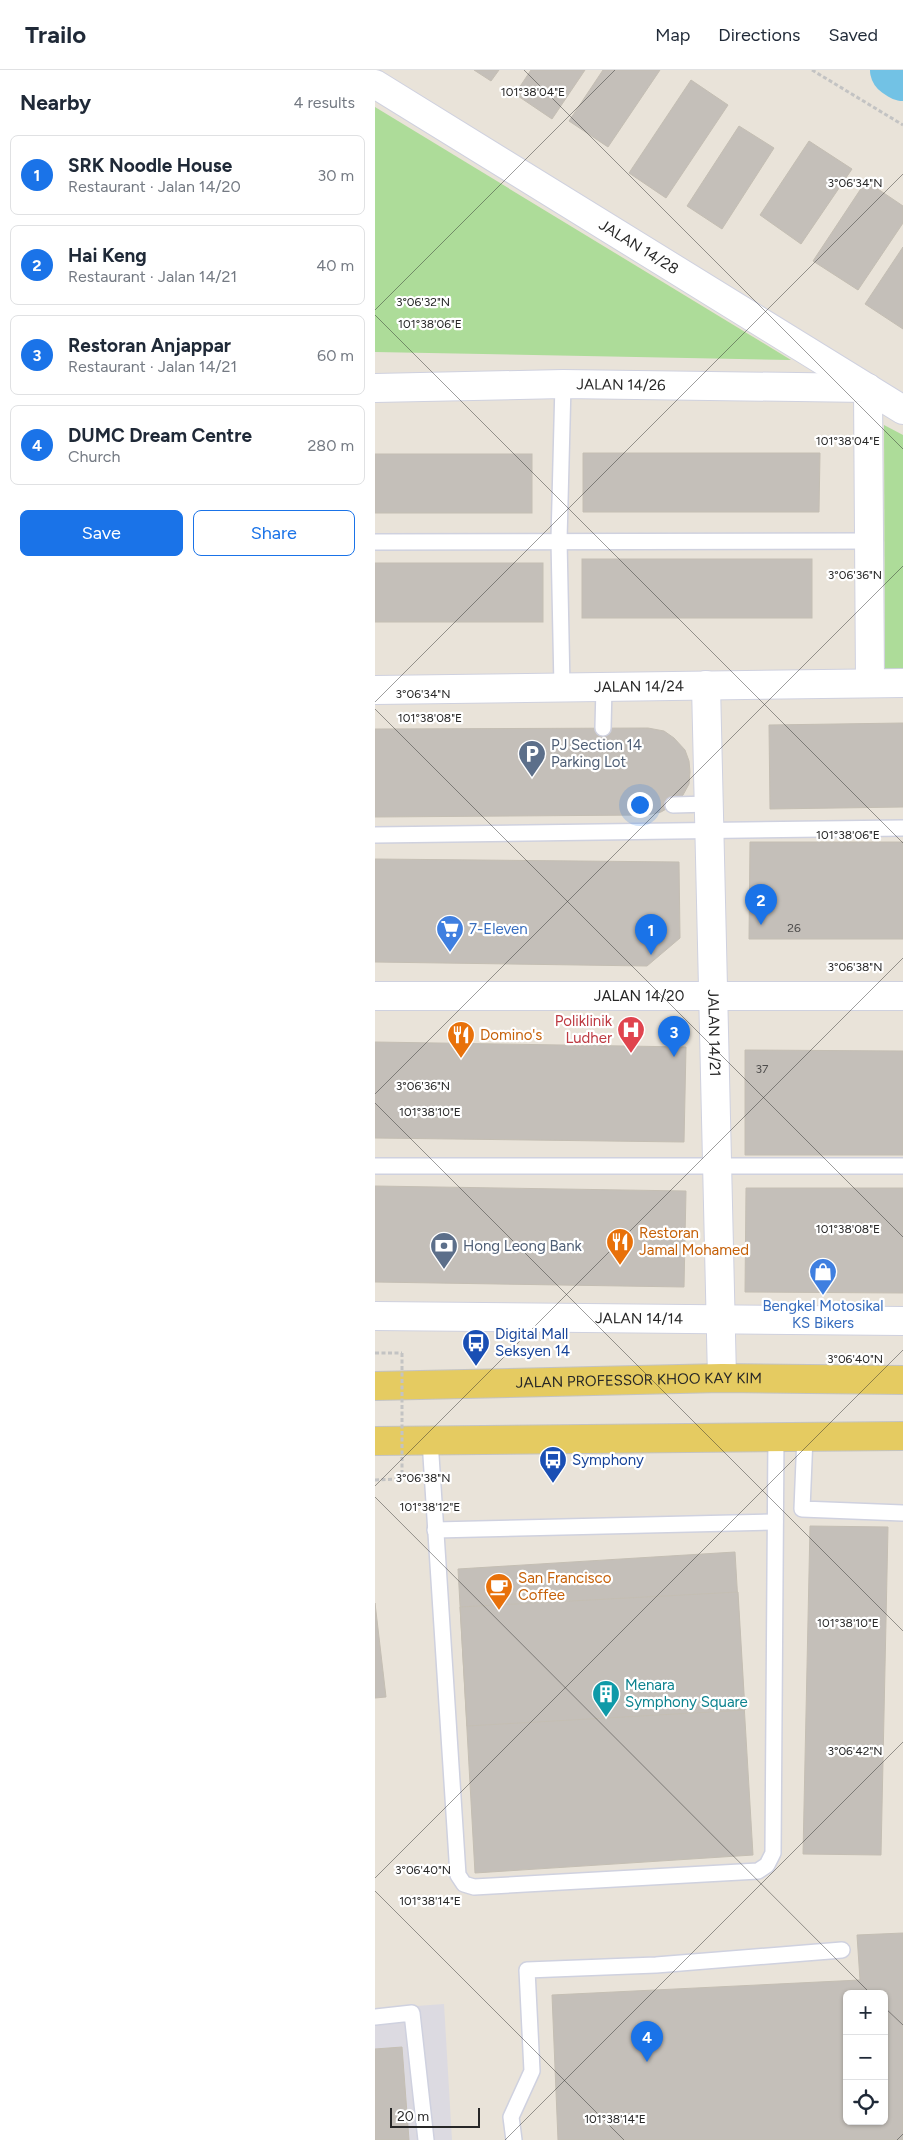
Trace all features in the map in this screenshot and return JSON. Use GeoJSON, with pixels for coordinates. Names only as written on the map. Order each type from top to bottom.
{"type":"FeatureCollection","features":[{"type":"Feature","properties":{"kind":"main road","name":"JALAN PROFESSOR KHOO KAY KIM"},"geometry":{"type":"LineString","coordinates":[[375,1386],[722,1378],[903,1380]]}},
{"type":"Feature","properties":{"kind":"main road"},"geometry":{"type":"LineString","coordinates":[[375,1442],[903,1436]]}},
{"type":"Feature","properties":{"kind":"street","name":"JALAN 14/28"},"geometry":{"type":"LineString","coordinates":[[375,84],[903,410]]}},
{"type":"Feature","properties":{"kind":"street","name":"JALAN 14/26"},"geometry":{"type":"LineString","coordinates":[[375,388],[563,384],[867,388]]}},
{"type":"Feature","properties":{"kind":"street"},"geometry":{"type":"LineString","coordinates":[[867,388],[870,683]]}},
{"type":"Feature","properties":{"kind":"street","name":"JALAN 14/24"},"geometry":{"type":"LineString","coordinates":[[375,690],[903,683]]}},
{"type":"Feature","properties":{"kind":"street","name":"JALAN 14/21"},"geometry":{"type":"LineString","coordinates":[[706,685],[722,1378]]}},
{"type":"Feature","properties":{"kind":"street","name":"JALAN 14/20"},"geometry":{"type":"LineString","coordinates":[[375,996],[903,996]]}},
{"type":"Feature","properties":{"kind":"street","name":"JALAN 14/14"},"geometry":{"type":"LineString","coordinates":[[375,1316],[903,1321]]}},
{"type":"Feature","properties":{"kind":"lane"},"geometry":{"type":"LineString","coordinates":[[562,688],[559,540],[563,384]]}},
{"type":"Feature","properties":{"kind":"lane"},"geometry":{"type":"LineString","coordinates":[[375,542],[559,540],[869,541]]}},
{"type":"Feature","properties":{"kind":"lane"},"geometry":{"type":"LineString","coordinates":[[603,728],[604,687]]}},
{"type":"Feature","properties":{"kind":"lane"},"geometry":{"type":"LineString","coordinates":[[673,805],[709,817]]}},
{"type":"Feature","properties":{"kind":"lane"},"geometry":{"type":"LineString","coordinates":[[375,835],[709,817],[903,828]]}},
{"type":"Feature","properties":{"kind":"lane"},"geometry":{"type":"LineString","coordinates":[[375,1166],[903,1166]]}},
{"type":"Feature","properties":{"kind":"lane"},"geometry":{"type":"LineString","coordinates":[[430,1440],[458,1874],[464,1884],[474,1887],[758,1871],[767,1864],[773,1853],[776,1436]]}},
{"type":"Feature","properties":{"kind":"lane"},"geometry":{"type":"LineString","coordinates":[[805,1436],[802,1509],[903,1513]]}},
{"type":"Feature","properties":{"kind":"lane"},"geometry":{"type":"LineString","coordinates":[[435,1530],[775,1522]]}},
{"type":"Feature","properties":{"kind":"lane"},"geometry":{"type":"LineString","coordinates":[[514,2140],[511,2117],[532,2071],[527,1970],[656,1965],[842,1950]]}},
{"type":"Feature","properties":{"kind":"lane"},"geometry":{"type":"LineString","coordinates":[[375,2017],[412,2013],[426,2140]]}},
{"type":"Feature","properties":{"kind":"path"},"geometry":{"type":"LineString","coordinates":[[812,70],[903,125]]}},
{"type":"Feature","properties":{"kind":"path"},"geometry":{"type":"LineString","coordinates":[[375,1353],[402,1352],[402,1479],[375,1480]]}},
{"type":"Feature","properties":{"kind":"shaded area"},"geometry":{"type":"Polygon","coordinates":[[[444,2004],[452,2140],[375,2140],[375,2009],[444,2004]]]}},
{"type":"Feature","properties":{"kind":"green space"},"geometry":{"type":"Polygon","coordinates":[[[375,107],[791,360],[375,352],[375,107]]]}},
{"type":"Feature","properties":{"kind":"green space"},"geometry":{"type":"Polygon","coordinates":[[[884,425],[903,435],[903,671],[885,671],[884,425]]]}},
{"type":"Feature","properties":{"kind":"building"},"geometry":{"type":"Polygon","coordinates":[[[474,70],[499,70],[491,81],[474,70]]]}},
{"type":"Feature","properties":{"kind":"building"},"geometry":{"type":"Polygon","coordinates":[[[531,70],[585,70],[552,119],[515,94],[531,70]]]}},
{"type":"Feature","properties":{"kind":"building"},"geometry":{"type":"Polygon","coordinates":[[[603,70],[660,70],[608,147],[569,121],[603,70]]]}},
{"type":"Feature","properties":{"kind":"building"},"geometry":{"type":"Polygon","coordinates":[[[691,80],[728,105],[666,198],[629,173],[691,80]]]}},
{"type":"Feature","properties":{"kind":"building"},"geometry":{"type":"Polygon","coordinates":[[[739,126],[774,148],[722,229],[687,206],[739,126]]]}},
{"type":"Feature","properties":{"kind":"building"},"geometry":{"type":"Polygon","coordinates":[[[809,141],[852,169],[801,244],[760,215],[809,141]]]}},
{"type":"Feature","properties":{"kind":"building"},"geometry":{"type":"Polygon","coordinates":[[[866,181],[903,206],[903,223],[858,290],[813,261],[866,181]]]}},
{"type":"Feature","properties":{"kind":"building"},"geometry":{"type":"Polygon","coordinates":[[[903,247],[903,329],[865,304],[903,247]]]}},
{"type":"Feature","properties":{"kind":"building"},"geometry":{"type":"Polygon","coordinates":[[[583,453],[820,453],[819,512],[583,512],[583,453]]]}},
{"type":"Feature","properties":{"kind":"building"},"geometry":{"type":"Polygon","coordinates":[[[375,454],[532,454],[532,513],[375,513],[375,454]]]}},
{"type":"Feature","properties":{"kind":"building"},"geometry":{"type":"Polygon","coordinates":[[[582,559],[812,559],[812,618],[582,618],[582,559]]]}},
{"type":"Feature","properties":{"kind":"building"},"geometry":{"type":"Polygon","coordinates":[[[375,563],[543,563],[543,622],[375,622],[375,563]]]}},
{"type":"Feature","properties":{"kind":"building"},"geometry":{"type":"Polygon","coordinates":[[[903,723],[903,807],[770,809],[769,725],[903,723]]]}},
{"type":"Feature","properties":{"kind":"building","name":"PJ Section 14 Parking Lot"},"geometry":{"type":"Polygon","coordinates":[[[648,728],[664,731],[674,738],[685,750],[689,761],[689,784],[683,795],[673,805],[661,812],[647,815],[375,817],[375,729],[648,728]]]}},
{"type":"Feature","properties":{"kind":"building"},"geometry":{"type":"Polygon","coordinates":[[[750,842],[903,842],[903,939],[749,939],[750,842]]]}},
{"type":"Feature","properties":{"kind":"building"},"geometry":{"type":"Polygon","coordinates":[[[375,859],[679,862],[680,938],[647,966],[375,962],[375,859]]]}},
{"type":"Feature","properties":{"kind":"building"},"geometry":{"type":"Polygon","coordinates":[[[375,1042],[686,1047],[684,1142],[375,1138],[375,1042]]]}},
{"type":"Feature","properties":{"kind":"building"},"geometry":{"type":"Polygon","coordinates":[[[745,1050],[903,1051],[903,1155],[745,1155],[745,1050]]]}},
{"type":"Feature","properties":{"kind":"building"},"geometry":{"type":"Polygon","coordinates":[[[375,1186],[686,1191],[684,1287],[375,1282],[375,1186]]]}},
{"type":"Feature","properties":{"kind":"building"},"geometry":{"type":"Polygon","coordinates":[[[746,1188],[903,1188],[903,1293],[745,1292],[746,1188]]]}},
{"type":"Feature","properties":{"kind":"building"},"geometry":{"type":"Polygon","coordinates":[[[810,1526],[888,1527],[881,1855],[803,1854],[810,1526]]]}},
{"type":"Feature","properties":{"kind":"building","name":"Menara Symphony Square"},"geometry":{"type":"Polygon","coordinates":[[[735,1552],[753,1855],[475,1873],[458,1569],[735,1552]]]}},
{"type":"Feature","properties":{"kind":"building"},"geometry":{"type":"Polygon","coordinates":[[[738,1592],[745,1710],[467,1726],[460,1607],[738,1592]]]}},
{"type":"Feature","properties":{"kind":"building"},"geometry":{"type":"Polygon","coordinates":[[[375,1603],[386,1697],[375,1698],[375,1603]]]}},
{"type":"Feature","properties":{"kind":"building"},"geometry":{"type":"Polygon","coordinates":[[[903,1933],[903,2140],[558,2140],[552,1995],[860,1980],[857,1935],[903,1933]]]}},
{"type":"Feature","properties":{"kind":"building"},"geometry":{"type":"Polygon","coordinates":[[[402,2047],[409,2140],[375,2140],[375,2049],[402,2047]]]}},
{"type":"Feature","properties":{"kind":"waterway"},"geometry":{"type":"LineString","coordinates":[[897,70],[903,74]]}},
{"type":"Feature","properties":{"kind":"place","name":"PJ Section 14 Parking Lot"},"geometry":{"type":"Point","coordinates":[532,778]}},
{"type":"Feature","properties":{"kind":"place","name":"Hai Keng"},"geometry":{"type":"Point","coordinates":[761,925]}},
{"type":"Feature","properties":{"kind":"place","name":"7-Eleven"},"geometry":{"type":"Point","coordinates":[450,953]}},
{"type":"Feature","properties":{"kind":"place","name":"SRK Noodle House"},"geometry":{"type":"Point","coordinates":[651,955]}},
{"type":"Feature","properties":{"kind":"place","name":"Poliklinik Ludher"},"geometry":{"type":"Point","coordinates":[631,1054]}},
{"type":"Feature","properties":{"kind":"place","name":"Restoran Anjappar"},"geometry":{"type":"Point","coordinates":[674,1057]}},
{"type":"Feature","properties":{"kind":"place","name":"Domino's"},"geometry":{"type":"Point","coordinates":[461,1059]}},
{"type":"Feature","properties":{"kind":"place","name":"Restoran Jamal Mohamed"},"geometry":{"type":"Point","coordinates":[620,1266]}},
{"type":"Feature","properties":{"kind":"place","name":"Hong Leong Bank"},"geometry":{"type":"Point","coordinates":[444,1270]}},
{"type":"Feature","properties":{"kind":"place","name":"Bengkel Motosikal KS Bikers"},"geometry":{"type":"Point","coordinates":[823,1296]}},
{"type":"Feature","properties":{"kind":"place","name":"Digital Mall Seksyen 14"},"geometry":{"type":"Point","coordinates":[476,1367]}},
{"type":"Feature","properties":{"kind":"place","name":"Symphony"},"geometry":{"type":"Point","coordinates":[553,1484]}},
{"type":"Feature","properties":{"kind":"place","name":"San Francisco Coffee"},"geometry":{"type":"Point","coordinates":[499,1611]}},
{"type":"Feature","properties":{"kind":"place","name":"Menara Symphony Square"},"geometry":{"type":"Point","coordinates":[606,1718]}},
{"type":"Feature","properties":{"kind":"place","name":"DUMC Dream Centre"},"geometry":{"type":"Point","coordinates":[647,2062]}}]}
